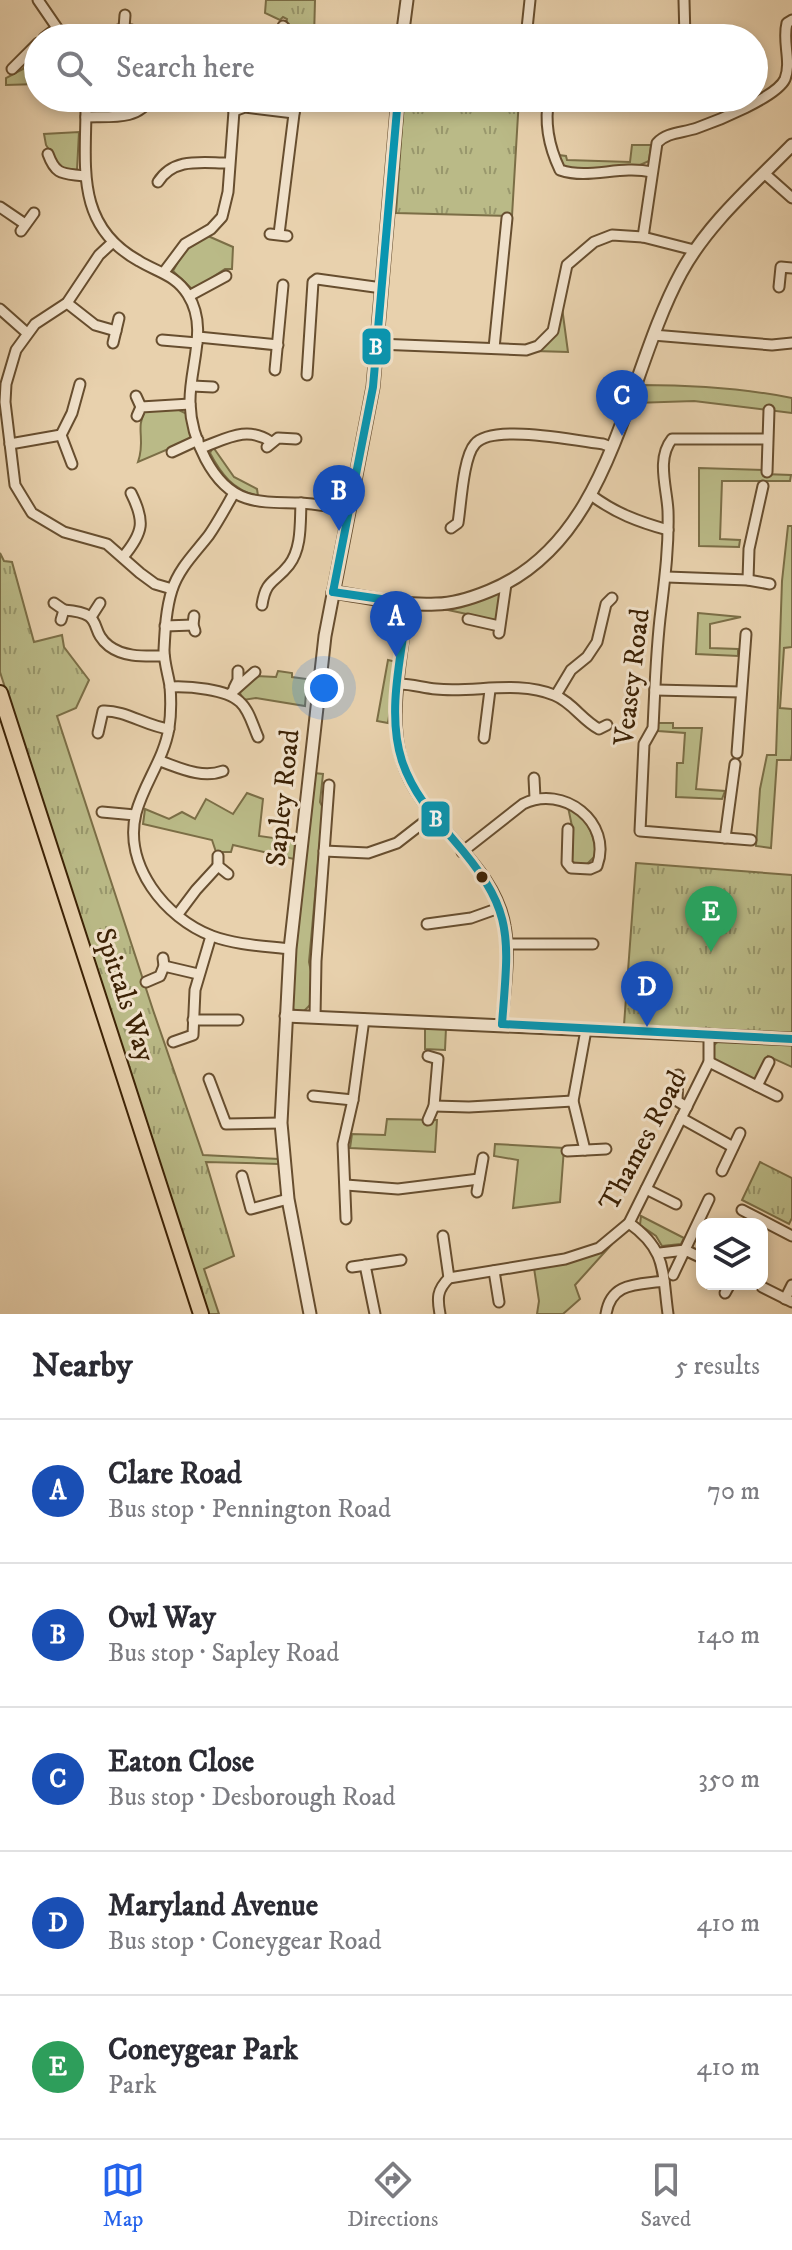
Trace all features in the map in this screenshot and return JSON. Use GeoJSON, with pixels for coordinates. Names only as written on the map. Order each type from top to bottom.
{"type":"FeatureCollection","features":[{"type":"Feature","properties":{"kind":"highway","name":"Spittals Way"},"geometry":{"type":"LineString","coordinates":[[0,693],[201,1314]]}},
{"type":"Feature","properties":{"kind":"street"},"geometry":{"type":"LineString","coordinates":[[52,0],[41,4],[54,24]]}},
{"type":"Feature","properties":{"kind":"street"},"geometry":{"type":"LineString","coordinates":[[404,24],[407,0]]}},
{"type":"Feature","properties":{"kind":"street"},"geometry":{"type":"LineString","coordinates":[[527,24],[530,0]]}},
{"type":"Feature","properties":{"kind":"street"},"geometry":{"type":"LineString","coordinates":[[684,0],[685,24]]}},
{"type":"Feature","properties":{"kind":"street"},"geometry":{"type":"LineString","coordinates":[[124,24],[125,15]]}},
{"type":"Feature","properties":{"kind":"street"},"geometry":{"type":"LineString","coordinates":[[768,94],[782,84],[788,62],[784,34],[787,23],[792,20]]}},
{"type":"Feature","properties":{"kind":"street"},"geometry":{"type":"LineString","coordinates":[[12,69],[24,57]]}},
{"type":"Feature","properties":{"kind":"street"},"geometry":{"type":"LineString","coordinates":[[782,84],[792,91]]}},
{"type":"Feature","properties":{"kind":"street"},"geometry":{"type":"LineString","coordinates":[[86,112],[84,176],[98,224],[113,242],[139,262],[164,272],[189,296],[198,340],[190,404],[200,444],[220,480],[234,493],[262,502],[301,503],[349,511]]}},
{"type":"Feature","properties":{"kind":"street"},"geometry":{"type":"LineString","coordinates":[[86,117],[133,115],[138,112]]}},
{"type":"Feature","properties":{"kind":"street"},"geometry":{"type":"LineString","coordinates":[[164,272],[185,244],[211,229],[222,217],[228,192],[234,112]]}},
{"type":"Feature","properties":{"kind":"street"},"geometry":{"type":"LineString","coordinates":[[279,235],[294,113],[286,112]]}},
{"type":"Feature","properties":{"kind":"street","name":"Sapley Road"},"geometry":{"type":"LineString","coordinates":[[310,1314],[288,1199],[281,1123],[290,949],[325,636],[371,401],[397,112]]}},
{"type":"Feature","properties":{"kind":"street"},"geometry":{"type":"LineString","coordinates":[[548,112],[551,150],[560,170],[575,175],[632,168],[652,172]]}},
{"type":"Feature","properties":{"kind":"street"},"geometry":{"type":"LineString","coordinates":[[643,237],[657,143],[663,136],[698,128],[733,112]]}},
{"type":"Feature","properties":{"kind":"street"},"geometry":{"type":"LineString","coordinates":[[333,592],[408,603],[453,603],[506,584],[542,560],[591,495],[666,304],[694,250],[792,145]]}},
{"type":"Feature","properties":{"kind":"street"},"geometry":{"type":"LineString","coordinates":[[48,154],[52,166],[60,173],[84,176]]}},
{"type":"Feature","properties":{"kind":"street"},"geometry":{"type":"LineString","coordinates":[[158,182],[166,170],[180,164],[228,163]]}},
{"type":"Feature","properties":{"kind":"street"},"geometry":{"type":"LineString","coordinates":[[764,173],[792,198]]}},
{"type":"Feature","properties":{"kind":"street"},"geometry":{"type":"LineString","coordinates":[[0,207],[23,227],[34,213]]}},
{"type":"Feature","properties":{"kind":"street"},"geometry":{"type":"LineString","coordinates":[[494,348],[507,218]]}},
{"type":"Feature","properties":{"kind":"street"},"geometry":{"type":"LineString","coordinates":[[377,344],[526,350],[547,339],[556,323],[567,265],[594,242],[612,235],[643,237],[694,250]]}},
{"type":"Feature","properties":{"kind":"street"},"geometry":{"type":"LineString","coordinates":[[113,242],[99,255],[67,303],[35,324],[16,350],[6,384],[5,402],[15,485],[32,513],[64,532],[107,544],[155,584],[172,589]]}},
{"type":"Feature","properties":{"kind":"street"},"geometry":{"type":"LineString","coordinates":[[779,287],[781,267],[792,268]]}},
{"type":"Feature","properties":{"kind":"street"},"geometry":{"type":"LineString","coordinates":[[189,296],[226,276]]}},
{"type":"Feature","properties":{"kind":"street"},"geometry":{"type":"LineString","coordinates":[[307,375],[313,282],[317,279],[382,288]]}},
{"type":"Feature","properties":{"kind":"street"},"geometry":{"type":"LineString","coordinates":[[275,370],[283,285]]}},
{"type":"Feature","properties":{"kind":"street"},"geometry":{"type":"LineString","coordinates":[[67,303],[94,328],[116,331]]}},
{"type":"Feature","properties":{"kind":"street"},"geometry":{"type":"LineString","coordinates":[[0,309],[27,333]]}},
{"type":"Feature","properties":{"kind":"street"},"geometry":{"type":"LineString","coordinates":[[113,343],[119,318]]}},
{"type":"Feature","properties":{"kind":"street"},"geometry":{"type":"LineString","coordinates":[[653,335],[772,345],[792,343]]}},
{"type":"Feature","properties":{"kind":"street"},"geometry":{"type":"LineString","coordinates":[[162,340],[278,345]]}},
{"type":"Feature","properties":{"kind":"street"},"geometry":{"type":"LineString","coordinates":[[61,435],[72,413],[80,384]]}},
{"type":"Feature","properties":{"kind":"street"},"geometry":{"type":"LineString","coordinates":[[192,386],[213,387]]}},
{"type":"Feature","properties":{"kind":"street"},"geometry":{"type":"LineString","coordinates":[[136,396],[139,412],[190,404]]}},
{"type":"Feature","properties":{"kind":"street"},"geometry":{"type":"LineString","coordinates":[[767,472],[769,410]]}},
{"type":"Feature","properties":{"kind":"street"},"geometry":{"type":"LineString","coordinates":[[172,452],[243,432],[261,435],[269,445],[278,438],[296,439]]}},
{"type":"Feature","properties":{"kind":"street"},"geometry":{"type":"LineString","coordinates":[[451,528],[458,523],[469,455],[475,443],[487,437],[520,434],[611,447]]}},
{"type":"Feature","properties":{"kind":"street"},"geometry":{"type":"LineString","coordinates":[[10,444],[61,435]]}},
{"type":"Feature","properties":{"kind":"street"},"geometry":{"type":"LineString","coordinates":[[61,435],[73,459]]}},
{"type":"Feature","properties":{"kind":"street","name":"Veasey Road"},"geometry":{"type":"LineString","coordinates":[[725,838],[640,831],[644,744],[653,728],[661,610],[667,577],[668,502],[663,482],[666,447],[672,439],[767,439]]}},
{"type":"Feature","properties":{"kind":"street"},"geometry":{"type":"LineString","coordinates":[[748,580],[749,549],[763,486]]}},
{"type":"Feature","properties":{"kind":"street"},"geometry":{"type":"LineString","coordinates":[[234,493],[209,534],[185,563],[172,589],[165,626],[164,656],[170,687],[169,729],[160,761],[135,815],[134,844],[141,871],[156,896],[178,914],[211,936],[290,949]]}},
{"type":"Feature","properties":{"kind":"street"},"geometry":{"type":"LineString","coordinates":[[591,495],[610,510],[629,519],[668,530]]}},
{"type":"Feature","properties":{"kind":"street"},"geometry":{"type":"LineString","coordinates":[[123,557],[141,528],[137,497]]}},
{"type":"Feature","properties":{"kind":"street"},"geometry":{"type":"LineString","coordinates":[[262,605],[259,586],[289,565],[299,544],[301,503]]}},
{"type":"Feature","properties":{"kind":"street"},"geometry":{"type":"LineString","coordinates":[[667,577],[748,580],[770,584]]}},
{"type":"Feature","properties":{"kind":"street"},"geometry":{"type":"LineString","coordinates":[[468,619],[499,629],[506,584]]}},
{"type":"Feature","properties":{"kind":"street"},"geometry":{"type":"LineString","coordinates":[[556,695],[571,670],[587,657],[597,642],[606,604],[612,598]]}},
{"type":"Feature","properties":{"kind":"street"},"geometry":{"type":"LineString","coordinates":[[54,603],[63,615],[81,611],[91,617],[107,645],[119,652],[164,656]]}},
{"type":"Feature","properties":{"kind":"street"},"geometry":{"type":"LineString","coordinates":[[91,617],[100,603]]}},
{"type":"Feature","properties":{"kind":"street"},"geometry":{"type":"LineString","coordinates":[[408,603],[395,728],[402,763],[417,793],[483,875],[499,908],[507,944],[502,1024]]}},
{"type":"Feature","properties":{"kind":"street"},"geometry":{"type":"LineString","coordinates":[[165,626],[194,624]]}},
{"type":"Feature","properties":{"kind":"street"},"geometry":{"type":"LineString","coordinates":[[737,753],[746,634]]}},
{"type":"Feature","properties":{"kind":"street"},"geometry":{"type":"LineString","coordinates":[[230,694],[238,680],[238,671]]}},
{"type":"Feature","properties":{"kind":"street"},"geometry":{"type":"LineString","coordinates":[[230,694],[255,672]]}},
{"type":"Feature","properties":{"kind":"street"},"geometry":{"type":"LineString","coordinates":[[399,684],[436,689],[527,689],[556,695],[586,722],[599,729],[607,725]]}},
{"type":"Feature","properties":{"kind":"street"},"geometry":{"type":"LineString","coordinates":[[170,687],[187,686],[230,694],[243,704],[258,737]]}},
{"type":"Feature","properties":{"kind":"street"},"geometry":{"type":"LineString","coordinates":[[484,738],[490,690]]}},
{"type":"Feature","properties":{"kind":"street"},"geometry":{"type":"LineString","coordinates":[[655,690],[741,692]]}},
{"type":"Feature","properties":{"kind":"street"},"geometry":{"type":"LineString","coordinates":[[98,733],[103,711],[114,711],[169,729]]}},
{"type":"Feature","properties":{"kind":"street"},"geometry":{"type":"LineString","coordinates":[[160,761],[216,777]]}},
{"type":"Feature","properties":{"kind":"street"},"geometry":{"type":"LineString","coordinates":[[735,764],[725,838],[751,840]]}},
{"type":"Feature","properties":{"kind":"street"},"geometry":{"type":"LineString","coordinates":[[534,778],[535,798]]}},
{"type":"Feature","properties":{"kind":"street","name":"Sapley Road"},"geometry":{"type":"LineString","coordinates":[[315,1017],[329,785]]}},
{"type":"Feature","properties":{"kind":"street"},"geometry":{"type":"LineString","coordinates":[[462,852],[535,798],[564,802],[592,819],[598,836],[600,858],[597,866],[590,869],[571,868],[567,863],[568,829]]}},
{"type":"Feature","properties":{"kind":"street"},"geometry":{"type":"LineString","coordinates":[[105,814],[135,815]]}},
{"type":"Feature","properties":{"kind":"street"},"geometry":{"type":"LineString","coordinates":[[324,851],[368,853],[397,843],[433,815]]}},
{"type":"Feature","properties":{"kind":"street"},"geometry":{"type":"LineString","coordinates":[[178,914],[218,861],[228,874]]}},
{"type":"Feature","properties":{"kind":"street"},"geometry":{"type":"LineString","coordinates":[[427,924],[471,918],[499,908]]}},
{"type":"Feature","properties":{"kind":"street"},"geometry":{"type":"LineString","coordinates":[[173,1042],[193,1035],[198,974],[211,936]]}},
{"type":"Feature","properties":{"kind":"street"},"geometry":{"type":"LineString","coordinates":[[507,944],[593,944]]}},
{"type":"Feature","properties":{"kind":"street"},"geometry":{"type":"LineString","coordinates":[[146,982],[160,976],[163,962],[198,974]]}},
{"type":"Feature","properties":{"kind":"street"},"geometry":{"type":"LineString","coordinates":[[286,1016],[792,1039]]}},
{"type":"Feature","properties":{"kind":"street"},"geometry":{"type":"LineString","coordinates":[[346,1219],[343,1144],[353,1100],[364,1019]]}},
{"type":"Feature","properties":{"kind":"street"},"geometry":{"type":"LineString","coordinates":[[193,1020],[238,1020]]}},
{"type":"Feature","properties":{"kind":"street"},"geometry":{"type":"LineString","coordinates":[[585,1150],[573,1101],[586,1030]]}},
{"type":"Feature","properties":{"kind":"street","name":"Thames Road"},"geometry":{"type":"LineString","coordinates":[[449,1278],[565,1259],[599,1248],[629,1223],[709,1062],[709,1034]]}},
{"type":"Feature","properties":{"kind":"street"},"geometry":{"type":"LineString","coordinates":[[428,1056],[438,1059],[434,1106],[428,1120]]}},
{"type":"Feature","properties":{"kind":"street"},"geometry":{"type":"LineString","coordinates":[[709,1062],[777,1096]]}},
{"type":"Feature","properties":{"kind":"street"},"geometry":{"type":"LineString","coordinates":[[757,1086],[769,1062]]}},
{"type":"Feature","properties":{"kind":"street"},"geometry":{"type":"LineString","coordinates":[[678,1075],[677,1101],[687,1107]]}},
{"type":"Feature","properties":{"kind":"street"},"geometry":{"type":"LineString","coordinates":[[209,1079],[225,1127],[281,1123]]}},
{"type":"Feature","properties":{"kind":"street"},"geometry":{"type":"LineString","coordinates":[[313,1096],[353,1100]]}},
{"type":"Feature","properties":{"kind":"street"},"geometry":{"type":"LineString","coordinates":[[434,1106],[573,1101]]}},
{"type":"Feature","properties":{"kind":"street"},"geometry":{"type":"LineString","coordinates":[[681,1118],[733,1147]]}},
{"type":"Feature","properties":{"kind":"street"},"geometry":{"type":"LineString","coordinates":[[722,1171],[740,1133]]}},
{"type":"Feature","properties":{"kind":"street"},"geometry":{"type":"LineString","coordinates":[[567,1151],[606,1149]]}},
{"type":"Feature","properties":{"kind":"street"},"geometry":{"type":"LineString","coordinates":[[477,1192],[483,1158]]}},
{"type":"Feature","properties":{"kind":"street"},"geometry":{"type":"LineString","coordinates":[[242,1176],[251,1209],[288,1199]]}},
{"type":"Feature","properties":{"kind":"street"},"geometry":{"type":"LineString","coordinates":[[346,1185],[398,1189],[479,1179]]}},
{"type":"Feature","properties":{"kind":"street"},"geometry":{"type":"LineString","coordinates":[[646,1189],[676,1204]]}},
{"type":"Feature","properties":{"kind":"street"},"geometry":{"type":"LineString","coordinates":[[606,1314],[608,1300],[613,1294],[626,1287],[669,1278],[709,1199]]}},
{"type":"Feature","properties":{"kind":"street"},"geometry":{"type":"LineString","coordinates":[[742,1210],[792,1236]]}},
{"type":"Feature","properties":{"kind":"street"},"geometry":{"type":"LineString","coordinates":[[629,1223],[646,1235],[660,1253],[669,1278],[668,1314]]}},
{"type":"Feature","properties":{"kind":"street"},"geometry":{"type":"LineString","coordinates":[[443,1236],[449,1278],[440,1287],[437,1299],[445,1314]]}},
{"type":"Feature","properties":{"kind":"street"},"geometry":{"type":"LineString","coordinates":[[660,1253],[685,1250],[696,1255]]}},
{"type":"Feature","properties":{"kind":"street"},"geometry":{"type":"LineString","coordinates":[[352,1267],[401,1260]]}},
{"type":"Feature","properties":{"kind":"street"},"geometry":{"type":"LineString","coordinates":[[365,1265],[375,1314]]}},
{"type":"Feature","properties":{"kind":"street"},"geometry":{"type":"LineString","coordinates":[[494,1271],[499,1302]]}},
{"type":"Feature","properties":{"kind":"street"},"geometry":{"type":"LineString","coordinates":[[768,1290],[789,1301],[792,1285]]}},
{"type":"Feature","properties":{"kind":"green space"},"geometry":{"type":"Polygon","coordinates":[[[266,0],[315,0],[314,24],[286,24],[287,19],[283,17],[280,20],[265,13],[266,0]]]}},
{"type":"Feature","properties":{"kind":"green space"},"geometry":{"type":"Polygon","coordinates":[[[23,69],[24,84],[6,85],[6,78],[23,69]]]}},
{"type":"Feature","properties":{"kind":"green space"},"geometry":{"type":"Polygon","coordinates":[[[403,112],[518,112],[512,216],[396,213],[403,112]]]}},
{"type":"Feature","properties":{"kind":"green space"},"geometry":{"type":"Polygon","coordinates":[[[79,132],[77,170],[61,169],[46,145],[44,134],[79,132]]]}},
{"type":"Feature","properties":{"kind":"green space"},"geometry":{"type":"Polygon","coordinates":[[[632,145],[651,145],[649,161],[640,165],[573,170],[563,165],[558,155],[566,156],[567,160],[630,162],[632,145]]]}},
{"type":"Feature","properties":{"kind":"green space"},"geometry":{"type":"Polygon","coordinates":[[[208,236],[233,247],[232,269],[225,269],[193,290],[173,271],[184,251],[208,236]]]}},
{"type":"Feature","properties":{"kind":"green space"},"geometry":{"type":"Polygon","coordinates":[[[561,300],[568,352],[536,351],[556,330],[561,300]]]}},
{"type":"Feature","properties":{"kind":"green space"},"geometry":{"type":"Polygon","coordinates":[[[641,385],[717,388],[792,398],[792,413],[694,401],[635,403],[641,385]]]}},
{"type":"Feature","properties":{"kind":"green space"},"geometry":{"type":"Polygon","coordinates":[[[145,410],[179,410],[187,414],[192,439],[138,462],[145,410]]]}},
{"type":"Feature","properties":{"kind":"green space"},"geometry":{"type":"Polygon","coordinates":[[[213,447],[234,477],[257,489],[258,496],[242,490],[229,480],[210,453],[213,447]]]}},
{"type":"Feature","properties":{"kind":"green space"},"geometry":{"type":"Polygon","coordinates":[[[699,468],[764,470],[764,474],[791,475],[790,481],[722,481],[720,539],[740,540],[739,547],[699,546],[699,468]]]}},
{"type":"Feature","properties":{"kind":"green space"},"geometry":{"type":"Polygon","coordinates":[[[788,526],[792,526],[792,647],[784,648],[780,708],[792,709],[792,754],[791,760],[777,760],[771,848],[756,846],[760,789],[767,755],[776,755],[782,581],[788,526]]]}},
{"type":"Feature","properties":{"kind":"green space"},"geometry":{"type":"Polygon","coordinates":[[[0,553],[4,561],[12,562],[34,642],[62,635],[64,647],[89,680],[76,708],[57,716],[203,1155],[279,1159],[279,1164],[206,1162],[234,1256],[204,1269],[219,1314],[209,1314],[195,1277],[0,672],[0,553]]]}},
{"type":"Feature","properties":{"kind":"green space"},"geometry":{"type":"Polygon","coordinates":[[[502,591],[499,621],[448,610],[502,591]]]}},
{"type":"Feature","properties":{"kind":"green space"},"geometry":{"type":"Polygon","coordinates":[[[698,613],[741,617],[710,624],[710,648],[738,649],[738,656],[696,654],[698,613]]]}},
{"type":"Feature","properties":{"kind":"green space"},"geometry":{"type":"Polygon","coordinates":[[[388,660],[397,662],[388,723],[377,721],[388,660]]]}},
{"type":"Feature","properties":{"kind":"green space"},"geometry":{"type":"Polygon","coordinates":[[[278,671],[307,679],[305,706],[256,698],[243,700],[239,691],[256,676],[276,677],[278,671]]]}},
{"type":"Feature","properties":{"kind":"green space"},"geometry":{"type":"Polygon","coordinates":[[[658,723],[673,723],[673,728],[702,728],[696,789],[725,791],[722,799],[676,797],[677,763],[683,763],[685,733],[658,731],[658,723]]]}},
{"type":"Feature","properties":{"kind":"green space"},"geometry":{"type":"Polygon","coordinates":[[[314,773],[323,774],[320,802],[323,808],[309,962],[313,981],[312,1003],[304,1011],[295,1011],[290,1005],[294,949],[314,773]]]}},
{"type":"Feature","properties":{"kind":"green space"},"geometry":{"type":"Polygon","coordinates":[[[247,793],[263,799],[259,836],[295,841],[294,859],[233,845],[231,852],[216,852],[212,840],[143,824],[145,809],[169,819],[182,812],[195,819],[206,799],[233,814],[247,793]]]}},
{"type":"Feature","properties":{"kind":"green space"},"geometry":{"type":"Polygon","coordinates":[[[568,807],[584,820],[593,839],[597,854],[585,866],[572,862],[573,831],[568,807]]]}},
{"type":"Feature","properties":{"kind":"green space"},"geometry":{"type":"Polygon","coordinates":[[[636,863],[792,875],[792,1033],[624,1025],[636,863]]]}},
{"type":"Feature","properties":{"kind":"green space"},"geometry":{"type":"Polygon","coordinates":[[[425,1028],[446,1028],[445,1050],[425,1049],[425,1028]]]}},
{"type":"Feature","properties":{"kind":"green space"},"geometry":{"type":"Polygon","coordinates":[[[720,1040],[792,1043],[792,1067],[768,1056],[756,1079],[752,1080],[713,1062],[714,1045],[720,1040]]]}},
{"type":"Feature","properties":{"kind":"green space"},"geometry":{"type":"Polygon","coordinates":[[[387,1119],[437,1120],[435,1152],[350,1148],[352,1134],[385,1135],[387,1119]]]}},
{"type":"Feature","properties":{"kind":"green space"},"geometry":{"type":"Polygon","coordinates":[[[495,1144],[564,1148],[560,1202],[513,1208],[518,1160],[494,1156],[495,1144]]]}},
{"type":"Feature","properties":{"kind":"green space"},"geometry":{"type":"Polygon","coordinates":[[[760,1162],[792,1178],[792,1218],[789,1224],[742,1200],[760,1162]]]}},
{"type":"Feature","properties":{"kind":"green space"},"geometry":{"type":"Polygon","coordinates":[[[641,1216],[684,1238],[681,1244],[662,1246],[656,1236],[640,1225],[641,1216]]]}},
{"type":"Feature","properties":{"kind":"green space"},"geometry":{"type":"Polygon","coordinates":[[[612,1244],[575,1285],[580,1299],[563,1314],[537,1314],[539,1301],[534,1268],[584,1258],[612,1244]]]}},
{"type":"Feature","properties":{"kind":"transit line","name":"B"},"geometry":{"type":"LineString","coordinates":[[333,592],[373,387],[397,112]]}},
{"type":"Feature","properties":{"kind":"transit line","name":"B"},"geometry":{"type":"LineString","coordinates":[[333,592],[408,603]]}},
{"type":"Feature","properties":{"kind":"transit line","name":"B"},"geometry":{"type":"LineString","coordinates":[[408,603],[395,703],[397,742],[406,772],[417,792],[473,863],[497,904],[506,944],[502,1024]]}},
{"type":"Feature","properties":{"kind":"transit line","name":"B"},"geometry":{"type":"LineString","coordinates":[[502,1024],[792,1039]]}},
{"type":"Feature","properties":{"kind":"place","name":"Eaton Close"},"geometry":{"type":"Point","coordinates":[622,436]}},
{"type":"Feature","properties":{"kind":"place","name":"Owl Way"},"geometry":{"type":"Point","coordinates":[339,531]}},
{"type":"Feature","properties":{"kind":"place","name":"Clare Road"},"geometry":{"type":"Point","coordinates":[396,657]}},
{"type":"Feature","properties":{"kind":"place","name":"Coneygear Park"},"geometry":{"type":"Point","coordinates":[711,952]}},
{"type":"Feature","properties":{"kind":"place","name":"Maryland Avenue"},"geometry":{"type":"Point","coordinates":[647,1027]}}]}
